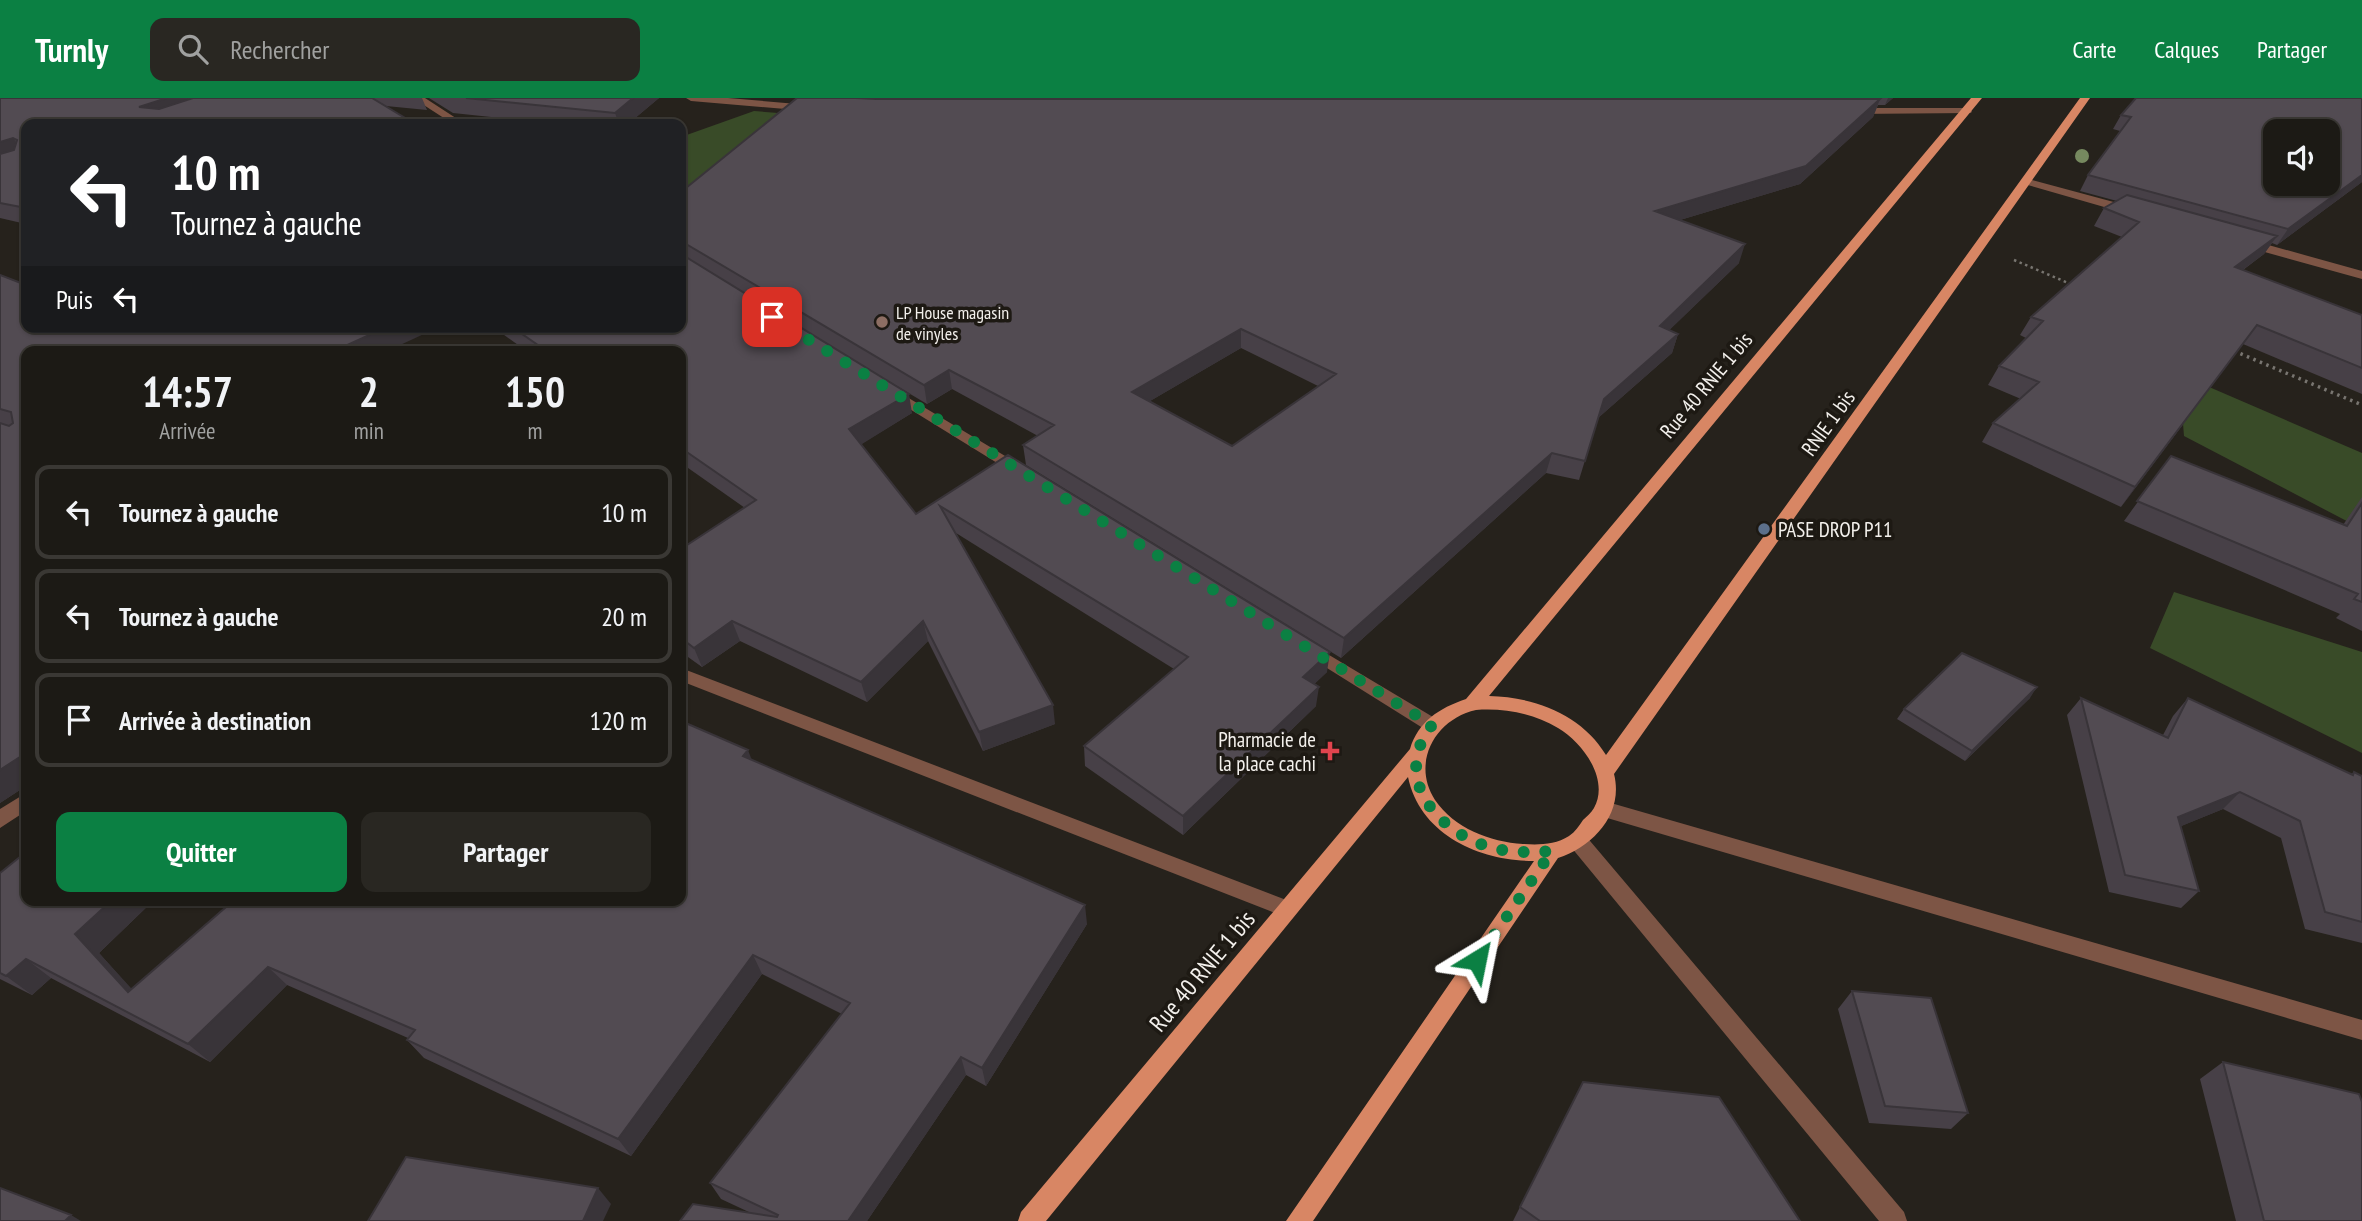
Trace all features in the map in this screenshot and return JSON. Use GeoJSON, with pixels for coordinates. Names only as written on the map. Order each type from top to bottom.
{"type":"FeatureCollection","features":[{"type":"Feature","properties":{"kind":"main road","name":"Rue 40 RNIE 1 bis"},"geometry":{"type":"LineString","coordinates":[[1472,704],[1977,98]]}},
{"type":"Feature","properties":{"kind":"main road","name":"RNIE 1 bis"},"geometry":{"type":"LineString","coordinates":[[1605,772],[2028,182],[2085,98]]}},
{"type":"Feature","properties":{"kind":"main road"},"geometry":{"type":"LineString","coordinates":[[1504,703],[1537,709],[1567,724],[1590,746],[1605,772],[1608,791],[1604,809],[1578,841],[1552,851],[1518,853],[1484,845],[1452,829],[1429,806],[1417,780],[1415,754],[1421,739],[1432,725],[1450,712],[1472,704],[1504,703]]}},
{"type":"Feature","properties":{"kind":"main road","name":"Rue 40 RNIE 1 bis"},"geometry":{"type":"LineString","coordinates":[[1030,1221],[1415,754]]}},
{"type":"Feature","properties":{"kind":"main road"},"geometry":{"type":"LineString","coordinates":[[1298,1221],[1552,851]]}},
{"type":"Feature","properties":{"kind":"street"},"geometry":{"type":"LineString","coordinates":[[418,98],[452,119]]}},
{"type":"Feature","properties":{"kind":"street"},"geometry":{"type":"LineString","coordinates":[[691,98],[822,109]]}},
{"type":"Feature","properties":{"kind":"street"},"geometry":{"type":"LineString","coordinates":[[1842,111],[1967,111]]}},
{"type":"Feature","properties":{"kind":"street"},"geometry":{"type":"LineString","coordinates":[[2028,182],[2148,215]]}},
{"type":"Feature","properties":{"kind":"street"},"geometry":{"type":"LineString","coordinates":[[2228,238],[2362,275]]}},
{"type":"Feature","properties":{"kind":"street"},"geometry":{"type":"LineString","coordinates":[[874,380],[1039,482]]}},
{"type":"Feature","properties":{"kind":"street"},"geometry":{"type":"LineString","coordinates":[[1289,637],[1432,725]]}},
{"type":"Feature","properties":{"kind":"street"},"geometry":{"type":"LineString","coordinates":[[686,676],[1287,909]]}},
{"type":"Feature","properties":{"kind":"street"},"geometry":{"type":"LineString","coordinates":[[0,820],[21,805]]}},
{"type":"Feature","properties":{"kind":"street"},"geometry":{"type":"LineString","coordinates":[[1604,809],[2362,1030]]}},
{"type":"Feature","properties":{"kind":"street"},"geometry":{"type":"LineString","coordinates":[[1578,841],[1895,1221]]}},
{"type":"Feature","properties":{"kind":"path"},"geometry":{"type":"LineString","coordinates":[[1981,246],[2082,289]]}},
{"type":"Feature","properties":{"kind":"path"},"geometry":{"type":"LineString","coordinates":[[2222,347],[2362,405]]}},
{"type":"Feature","properties":{"kind":"green space"},"geometry":{"type":"Polygon","coordinates":[[[754,111],[817,116],[686,197],[686,135],[754,111]]]}},
{"type":"Feature","properties":{"kind":"green space"},"geometry":{"type":"Polygon","coordinates":[[[2179,374],[2362,453],[2362,529],[2184,436],[2179,374]]]}},
{"type":"Feature","properties":{"kind":"green space"},"geometry":{"type":"Polygon","coordinates":[[[2174,592],[2362,652],[2362,753],[2150,648],[2174,592]]]}},
{"type":"Feature","properties":{"kind":"building"},"geometry":{"type":"Polygon","coordinates":[[[0,98],[167,98],[139,107],[159,109],[193,98],[372,98],[407,119],[21,119],[21,207],[0,203],[0,154],[14,150],[17,140],[13,138],[0,142],[0,98]]]}},
{"type":"Feature","properties":{"kind":"building"},"geometry":{"type":"Polygon","coordinates":[[[466,98],[633,98],[615,113],[466,98]]]}},
{"type":"Feature","properties":{"kind":"building"},"geometry":{"type":"Polygon","coordinates":[[[797,98],[1880,99],[1806,166],[1655,211],[1745,244],[1660,326],[1678,334],[1604,399],[1585,461],[1552,453],[1344,638],[1023,445],[1054,425],[949,370],[924,385],[686,244],[686,188],[797,98]],[[1241,329],[1132,392],[1232,446],[1336,374],[1241,329]]]}},
{"type":"Feature","properties":{"kind":"building"},"geometry":{"type":"Polygon","coordinates":[[[2136,98],[2362,98],[2362,175],[2340,191],[2340,119],[2263,119],[2263,196],[2333,196],[2288,229],[2088,175],[2131,117],[2121,115],[2136,98]]]}},
{"type":"Feature","properties":{"kind":"building"},"geometry":{"type":"Polygon","coordinates":[[[2127,195],[2277,236],[2235,267],[2362,315],[2362,368],[2257,325],[2135,487],[1993,423],[2039,382],[1999,366],[2043,321],[2031,317],[2139,222],[2104,208],[2127,195]]]}},
{"type":"Feature","properties":{"kind":"building"},"geometry":{"type":"Polygon","coordinates":[[[686,257],[909,394],[849,429],[916,514],[1008,455],[1330,652],[1303,677],[1319,687],[1183,816],[1084,746],[1188,657],[940,506],[1053,705],[979,732],[923,621],[861,682],[732,621],[694,648],[686,642],[686,546],[756,500],[686,451],[686,346],[539,346],[521,333],[686,333],[686,257]]]}},
{"type":"Feature","properties":{"kind":"building"},"geometry":{"type":"Polygon","coordinates":[[[0,275],[21,283],[21,333],[374,333],[345,346],[21,346],[21,756],[0,770],[0,423],[9,426],[13,423],[11,412],[0,409],[0,275]]]}},
{"type":"Feature","properties":{"kind":"building"},"geometry":{"type":"Polygon","coordinates":[[[2171,456],[2347,526],[2362,503],[2362,602],[2354,599],[2358,594],[2137,501],[2171,456]]]}},
{"type":"Feature","properties":{"kind":"building"},"geometry":{"type":"Polygon","coordinates":[[[1962,653],[2037,687],[1972,751],[1904,709],[1962,653]]]}},
{"type":"Feature","properties":{"kind":"building"},"geometry":{"type":"Polygon","coordinates":[[[2081,698],[2168,738],[2188,698],[2353,775],[2354,772],[2362,776],[2362,922],[2325,912],[2300,821],[2240,792],[2178,817],[2199,891],[2125,875],[2081,698]]]}},
{"type":"Feature","properties":{"kind":"building"},"geometry":{"type":"Polygon","coordinates":[[[686,723],[748,750],[743,756],[1085,905],[982,1068],[961,1057],[848,1221],[680,1221],[693,1204],[777,1217],[778,1215],[710,1183],[850,1003],[753,955],[618,1139],[407,1040],[415,1030],[268,967],[188,1044],[26,959],[6,976],[0,973],[0,873],[21,856],[21,906],[106,906],[75,934],[128,992],[227,906],[686,906],[686,723]]]}},
{"type":"Feature","properties":{"kind":"building"},"geometry":{"type":"Polygon","coordinates":[[[1852,991],[1931,998],[1968,1113],[1885,1106],[1852,991]]]}},
{"type":"Feature","properties":{"kind":"building"},"geometry":{"type":"Polygon","coordinates":[[[2223,1062],[2359,1094],[2362,1102],[2362,1221],[2264,1221],[2223,1062]]]}},
{"type":"Feature","properties":{"kind":"building"},"geometry":{"type":"Polygon","coordinates":[[[1583,1082],[1719,1097],[1800,1221],[1540,1221],[1520,1207],[1583,1082]]]}},
{"type":"Feature","properties":{"kind":"building"},"geometry":{"type":"Polygon","coordinates":[[[406,1157],[598,1188],[583,1221],[368,1221],[406,1157]]]}},
{"type":"Feature","properties":{"kind":"building"},"geometry":{"type":"Polygon","coordinates":[[[0,1188],[71,1215],[65,1221],[0,1221],[0,1188]]]}},
{"type":"Feature","properties":{"kind":"place","name":"LP House magasin de vinyles"},"geometry":{"type":"Point","coordinates":[882,322]}},
{"type":"Feature","properties":{"kind":"place","name":"PASE DROP P11"},"geometry":{"type":"Point","coordinates":[1764,529]}},
{"type":"Feature","properties":{"kind":"place","name":"Pharmacie de la place cachi"},"geometry":{"type":"Point","coordinates":[1330,751]}},
{"type":"Feature","properties":{"kind":"route"},"geometry":{"type":"LineString","coordinates":[[772,317],[1432,725],[1421,739],[1415,754],[1417,780],[1429,806],[1452,829],[1484,845],[1518,853],[1552,851],[1477,960]]}}]}
